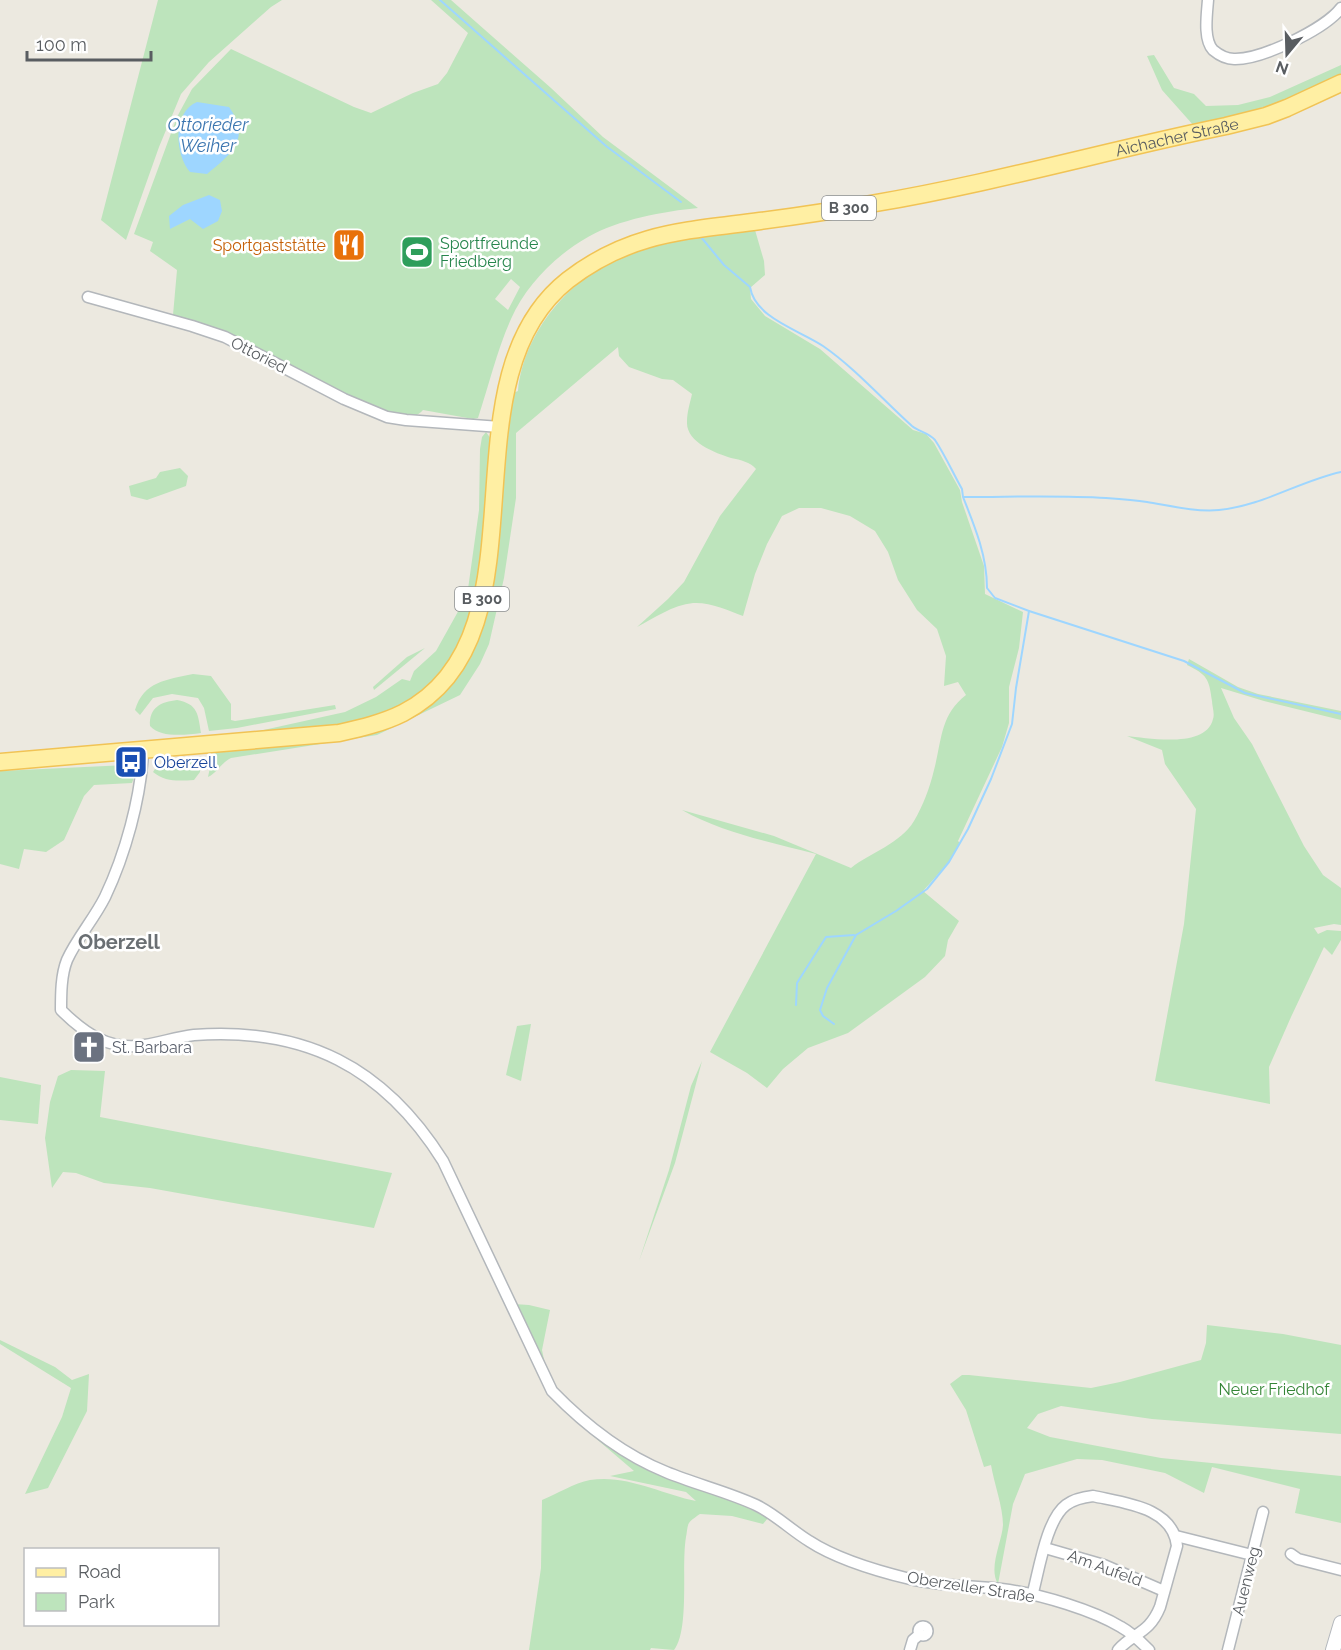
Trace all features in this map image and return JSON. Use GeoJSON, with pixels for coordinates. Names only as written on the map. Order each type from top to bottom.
{"type":"FeatureCollection","features":[{"type":"Feature","properties":{"kind":"main road","name":"Aichacher Straße"},"geometry":{"type":"LineString","coordinates":[[500,427],[513,369],[528,329],[545,305],[565,283],[597,259],[640,241],[686,230],[877,203],[1011,175],[1266,116],[1341,83]]}},
{"type":"Feature","properties":{"kind":"main road","name":"B 300"},"geometry":{"type":"LineString","coordinates":[[0,762],[339,733],[376,724],[405,712],[432,693],[451,672],[465,651],[477,622],[491,535],[500,427]]}},
{"type":"Feature","properties":{"kind":"main road"},"geometry":{"type":"LineString","coordinates":[[1333,1650],[1341,1623]]}},
{"type":"Feature","properties":{"kind":"street"},"geometry":{"type":"LineString","coordinates":[[1208,0],[1209,42],[1212,49],[1232,59],[1263,53],[1309,33],[1335,15],[1341,8]]}},
{"type":"Feature","properties":{"kind":"street","name":"Ottoried"},"geometry":{"type":"LineString","coordinates":[[88,297],[192,326],[225,338],[370,411],[387,417],[500,427]]}},
{"type":"Feature","properties":{"kind":"street","name":"Oberzeller Straße"},"geometry":{"type":"LineString","coordinates":[[143,751],[141,778],[121,855],[104,897],[67,961],[63,977],[61,1010],[87,1033],[100,1040],[118,1045],[142,1045],[192,1035],[247,1034],[307,1047],[357,1069],[379,1085],[412,1116],[443,1161],[552,1391],[570,1410],[637,1458],[665,1472],[757,1505],[810,1542],[838,1556],[908,1579],[947,1586],[1009,1590],[1032,1596],[1109,1620],[1136,1637],[1149,1650]]}},
{"type":"Feature","properties":{"kind":"street"},"geometry":{"type":"LineString","coordinates":[[1032,1596],[1052,1524],[1068,1503],[1093,1496],[1152,1512],[1161,1517],[1176,1536],[1177,1546],[1156,1616],[1136,1637],[1125,1642],[1118,1650]]}},
{"type":"Feature","properties":{"kind":"street","name":"Auenweg"},"geometry":{"type":"LineString","coordinates":[[1228,1650],[1263,1512]]}},
{"type":"Feature","properties":{"kind":"street"},"geometry":{"type":"LineString","coordinates":[[1176,1536],[1252,1555]]}},
{"type":"Feature","properties":{"kind":"street","name":"Am Aufeld"},"geometry":{"type":"LineString","coordinates":[[1045,1548],[1104,1565],[1164,1591]]}},
{"type":"Feature","properties":{"kind":"street"},"geometry":{"type":"LineString","coordinates":[[1291,1554],[1298,1559],[1341,1570]]}},
{"type":"Feature","properties":{"kind":"street"},"geometry":{"type":"LineString","coordinates":[[910,1650],[913,1640],[920,1634]]}},
{"type":"Feature","properties":{"kind":"green space"},"geometry":{"type":"Polygon","coordinates":[[[158,0],[282,0],[209,62],[181,94],[159,147],[126,240],[101,220],[158,0]]]}},
{"type":"Feature","properties":{"kind":"green space"},"geometry":{"type":"Polygon","coordinates":[[[431,0],[451,0],[603,137],[698,208],[656,214],[600,231],[576,244],[543,272],[525,294],[511,319],[497,355],[478,418],[423,410],[412,417],[391,415],[173,315],[177,270],[150,251],[153,242],[134,234],[177,117],[192,89],[231,49],[371,113],[438,84],[447,73],[468,33],[431,0]],[[511,279],[495,299],[508,310],[520,287],[511,279]]]}},
{"type":"Feature","properties":{"kind":"green space"},"geometry":{"type":"Polygon","coordinates":[[[1154,55],[1174,88],[1194,94],[1206,106],[1238,105],[1270,97],[1341,65],[1341,75],[1288,99],[1194,126],[1162,90],[1147,56],[1154,55]]]}},
{"type":"Feature","properties":{"kind":"green space"},"geometry":{"type":"Polygon","coordinates":[[[755,230],[764,261],[765,275],[750,288],[751,299],[765,316],[820,349],[913,430],[926,434],[934,443],[960,490],[984,566],[985,594],[1023,612],[1019,648],[1009,687],[1009,723],[1002,747],[958,841],[960,843],[949,862],[923,891],[959,921],[948,940],[945,956],[925,977],[848,1033],[808,1048],[783,1069],[767,1088],[747,1073],[710,1052],[816,854],[730,831],[682,810],[774,836],[851,868],[893,842],[914,821],[930,783],[943,729],[951,711],[966,695],[958,682],[944,686],[946,656],[937,629],[917,610],[898,580],[888,552],[875,531],[850,516],[821,508],[799,508],[782,516],[755,574],[743,616],[712,605],[693,603],[671,609],[637,627],[684,582],[720,516],[756,469],[745,462],[710,450],[696,441],[688,429],[687,422],[692,394],[673,380],[662,379],[629,367],[619,356],[618,347],[516,433],[516,498],[504,578],[489,644],[480,664],[460,695],[377,735],[231,758],[208,777],[213,753],[302,743],[407,716],[440,697],[470,659],[482,629],[511,394],[518,391],[523,366],[532,342],[545,321],[560,300],[579,283],[622,255],[645,246],[672,240],[755,230]]]}},
{"type":"Feature","properties":{"kind":"green space"},"geometry":{"type":"Polygon","coordinates":[[[486,432],[491,439],[479,589],[470,626],[446,670],[403,706],[338,727],[216,737],[259,731],[345,712],[376,697],[402,679],[410,681],[414,671],[436,651],[468,589],[479,510],[480,449],[482,437],[486,432]]]}},
{"type":"Feature","properties":{"kind":"green space"},"geometry":{"type":"Polygon","coordinates":[[[180,468],[188,476],[186,486],[147,500],[131,496],[129,486],[156,478],[160,472],[180,468]]]}},
{"type":"Feature","properties":{"kind":"green space"},"geometry":{"type":"Polygon","coordinates":[[[425,648],[374,690],[373,687],[407,657],[425,648]]]}},
{"type":"Feature","properties":{"kind":"green space"},"geometry":{"type":"Polygon","coordinates":[[[1189,659],[1238,687],[1258,694],[1341,711],[1341,720],[1221,688],[1234,718],[1252,744],[1304,846],[1323,875],[1341,888],[1341,925],[1314,928],[1318,934],[1327,930],[1341,931],[1341,940],[1332,955],[1324,947],[1269,1067],[1270,1104],[1155,1081],[1184,924],[1196,809],[1165,764],[1162,750],[1127,736],[1175,740],[1200,735],[1208,728],[1214,715],[1210,687],[1203,675],[1187,665],[1189,659]]]}},
{"type":"Feature","properties":{"kind":"green space"},"geometry":{"type":"Polygon","coordinates":[[[193,674],[211,676],[231,704],[231,720],[235,721],[335,705],[336,709],[237,728],[209,731],[204,708],[198,698],[172,694],[153,698],[140,715],[135,710],[139,700],[150,687],[165,680],[193,674]]]}},
{"type":"Feature","properties":{"kind":"green space"},"geometry":{"type":"Polygon","coordinates":[[[177,700],[189,704],[196,711],[201,733],[167,734],[154,730],[150,726],[152,714],[157,707],[177,700]]]}},
{"type":"Feature","properties":{"kind":"green space"},"geometry":{"type":"Polygon","coordinates":[[[200,759],[200,772],[194,780],[177,781],[153,772],[157,766],[200,759]]]}},
{"type":"Feature","properties":{"kind":"green space"},"geometry":{"type":"Polygon","coordinates":[[[134,766],[136,771],[132,783],[94,785],[84,796],[64,840],[46,852],[24,849],[19,869],[0,864],[0,771],[134,766]]]}},
{"type":"Feature","properties":{"kind":"green space"},"geometry":{"type":"Polygon","coordinates":[[[531,1024],[521,1081],[506,1075],[517,1026],[531,1024]]]}},
{"type":"Feature","properties":{"kind":"green space"},"geometry":{"type":"Polygon","coordinates":[[[702,1061],[675,1163],[639,1261],[669,1170],[691,1086],[702,1061]]]}},
{"type":"Feature","properties":{"kind":"green space"},"geometry":{"type":"Polygon","coordinates":[[[71,1070],[105,1071],[100,1117],[392,1173],[374,1228],[150,1188],[104,1183],[76,1173],[63,1172],[52,1188],[45,1138],[50,1102],[58,1076],[71,1070]]]}},
{"type":"Feature","properties":{"kind":"green space"},"geometry":{"type":"Polygon","coordinates":[[[0,1077],[41,1085],[38,1124],[0,1120],[0,1077]]]}},
{"type":"Feature","properties":{"kind":"green space"},"geometry":{"type":"Polygon","coordinates":[[[514,1304],[550,1310],[542,1350],[547,1374],[514,1304]]]}},
{"type":"Feature","properties":{"kind":"green space","name":"Neuer Friedhof"},"geometry":{"type":"Polygon","coordinates":[[[1207,1325],[1283,1334],[1341,1345],[1341,1434],[1152,1419],[1061,1406],[1038,1414],[1027,1428],[1050,1437],[1161,1458],[1341,1476],[1341,1523],[1295,1513],[1300,1489],[1212,1467],[1204,1493],[1165,1473],[1102,1460],[1077,1459],[1025,1474],[1013,1504],[998,1584],[994,1570],[1003,1518],[991,1465],[984,1467],[966,1410],[950,1384],[962,1375],[1091,1388],[1120,1382],[1201,1360],[1206,1343],[1207,1325]]]}},
{"type":"Feature","properties":{"kind":"green space"},"geometry":{"type":"Polygon","coordinates":[[[0,1340],[55,1367],[72,1380],[89,1374],[87,1411],[48,1488],[25,1494],[62,1417],[71,1388],[0,1344],[0,1340]]]}},
{"type":"Feature","properties":{"kind":"green space"},"geometry":{"type":"Polygon","coordinates":[[[572,1418],[625,1455],[768,1518],[763,1524],[732,1516],[700,1514],[689,1523],[685,1549],[684,1613],[679,1640],[674,1650],[651,1648],[650,1650],[529,1650],[541,1568],[542,1500],[578,1484],[603,1479],[630,1482],[696,1501],[686,1492],[610,1476],[634,1471],[572,1418]]]}},
{"type":"Feature","properties":{"kind":"water","name":"Ottorieder Weiher"},"geometry":{"type":"Polygon","coordinates":[[[197,102],[229,107],[239,128],[236,145],[224,160],[207,174],[190,172],[185,165],[179,145],[183,115],[197,102]]]}},
{"type":"Feature","properties":{"kind":"water","name":"Ottorieder Weiher"},"geometry":{"type":"Polygon","coordinates":[[[209,195],[220,200],[222,211],[218,221],[203,229],[190,219],[170,229],[169,216],[183,205],[209,195]]]}},
{"type":"Feature","properties":{"kind":"waterway"},"geometry":{"type":"LineString","coordinates":[[440,0],[606,146],[681,202]]}},
{"type":"Feature","properties":{"kind":"waterway"},"geometry":{"type":"LineString","coordinates":[[701,237],[724,265],[750,287],[760,307],[769,315],[835,355],[912,426],[935,440],[962,489],[983,553],[987,588],[995,598],[1029,611],[1012,724],[991,779],[968,829],[949,862],[927,889],[856,935],[827,988],[820,1010],[823,1016],[834,1024]]}},
{"type":"Feature","properties":{"kind":"waterway"},"geometry":{"type":"LineString","coordinates":[[964,497],[1088,497],[1219,510],[1250,504],[1341,472]]}},
{"type":"Feature","properties":{"kind":"waterway"},"geometry":{"type":"LineString","coordinates":[[1029,611],[1184,661],[1245,693],[1341,714]]}},
{"type":"Feature","properties":{"kind":"waterway"},"geometry":{"type":"LineString","coordinates":[[796,1005],[797,983],[826,937],[854,935]]}},
{"type":"Feature","properties":{"kind":"place","name":"Sportgaststätte"},"geometry":{"type":"Point","coordinates":[349,245]}},
{"type":"Feature","properties":{"kind":"place","name":"Sportfreunde Friedberg"},"geometry":{"type":"Point","coordinates":[417,252]}},
{"type":"Feature","properties":{"kind":"place","name":"Oberzell"},"geometry":{"type":"Point","coordinates":[131,762]}},
{"type":"Feature","properties":{"kind":"place","name":"St. Barbara"},"geometry":{"type":"Point","coordinates":[89,1047]}},
{"type":"Feature","properties":{"kind":"district","name":"Oberzell"},"geometry":{"type":"Point","coordinates":[119,942]}}]}
